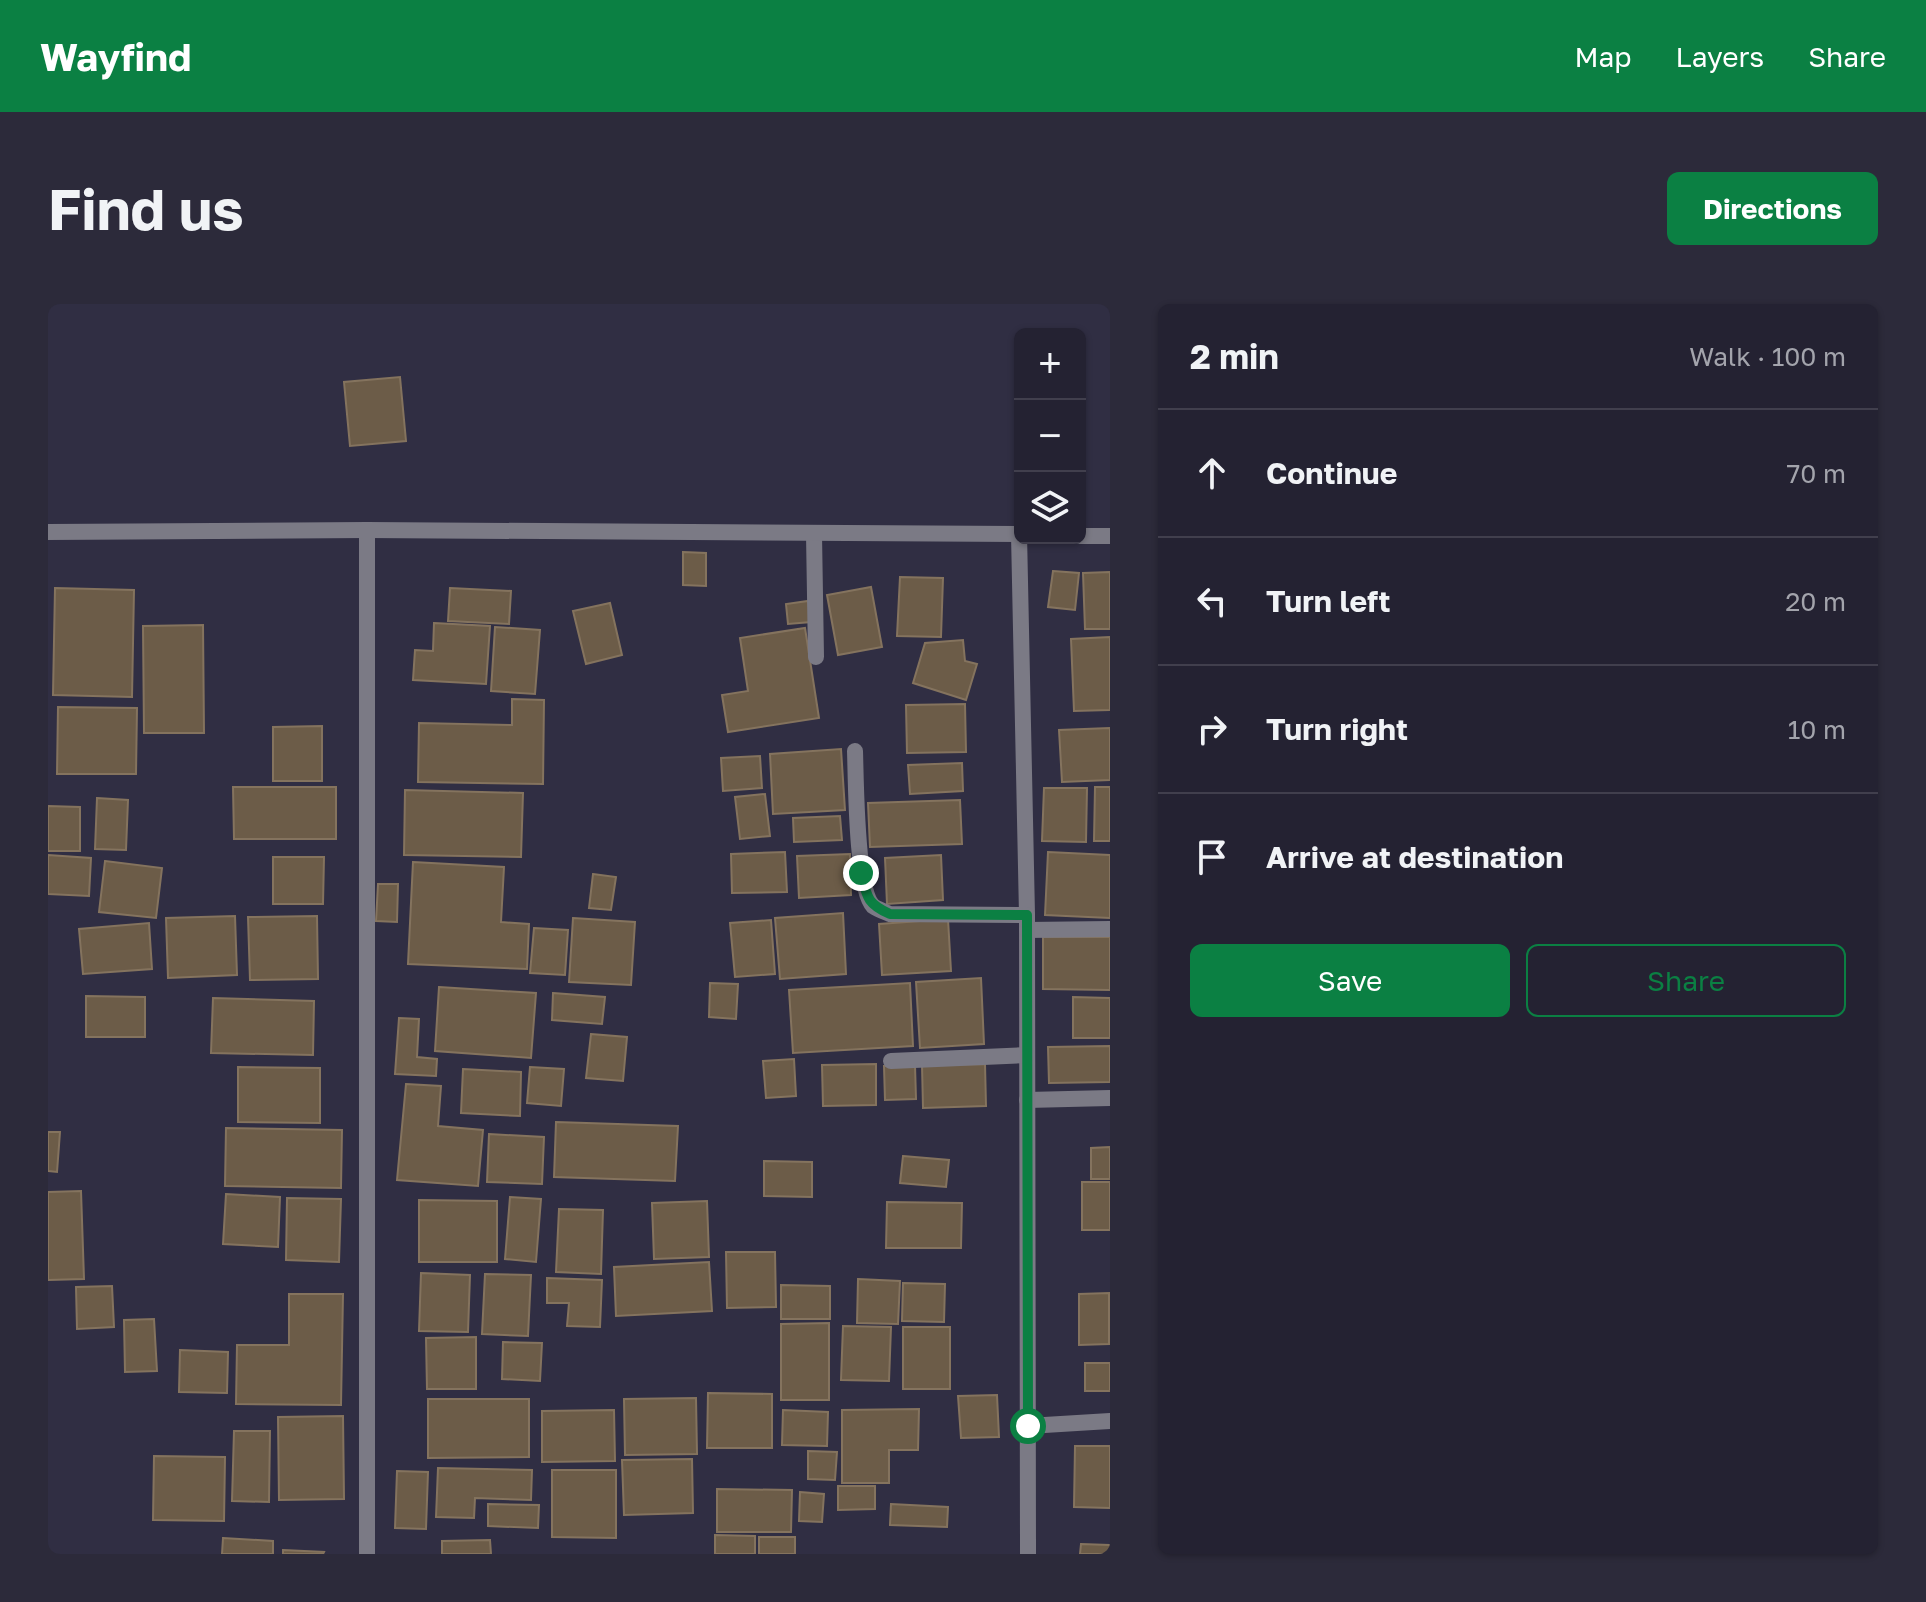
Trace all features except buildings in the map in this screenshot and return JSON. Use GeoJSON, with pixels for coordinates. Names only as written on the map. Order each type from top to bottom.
{"type":"FeatureCollection","features":[{"type":"Feature","properties":{"kind":"street"},"geometry":{"type":"LineString","coordinates":[[48,532],[367,530],[1014,534]]}},
{"type":"Feature","properties":{"kind":"street"},"geometry":{"type":"LineString","coordinates":[[367,530],[367,1554]]}},
{"type":"Feature","properties":{"kind":"street"},"geometry":{"type":"LineString","coordinates":[[814,534],[816,657]]}},
{"type":"Feature","properties":{"kind":"street"},"geometry":{"type":"LineString","coordinates":[[1086,536],[1110,536]]}},
{"type":"Feature","properties":{"kind":"street"},"geometry":{"type":"LineString","coordinates":[[1019,544],[1027,922],[1028,1554]]}},
{"type":"Feature","properties":{"kind":"street"},"geometry":{"type":"LineString","coordinates":[[855,751],[861,873],[873,906],[890,914],[1110,929]]}},
{"type":"Feature","properties":{"kind":"street"},"geometry":{"type":"LineString","coordinates":[[891,1061],[1027,1055]]}},
{"type":"Feature","properties":{"kind":"street"},"geometry":{"type":"LineString","coordinates":[[1027,1100],[1110,1098]]}},
{"type":"Feature","properties":{"kind":"street"},"geometry":{"type":"LineString","coordinates":[[1028,1426],[1110,1421]]}},
{"type":"Feature","properties":{"kind":"route"},"geometry":{"type":"LineString","coordinates":[[861,873],[873,906],[890,914],[1027,915],[1028,1426]]}}]}
